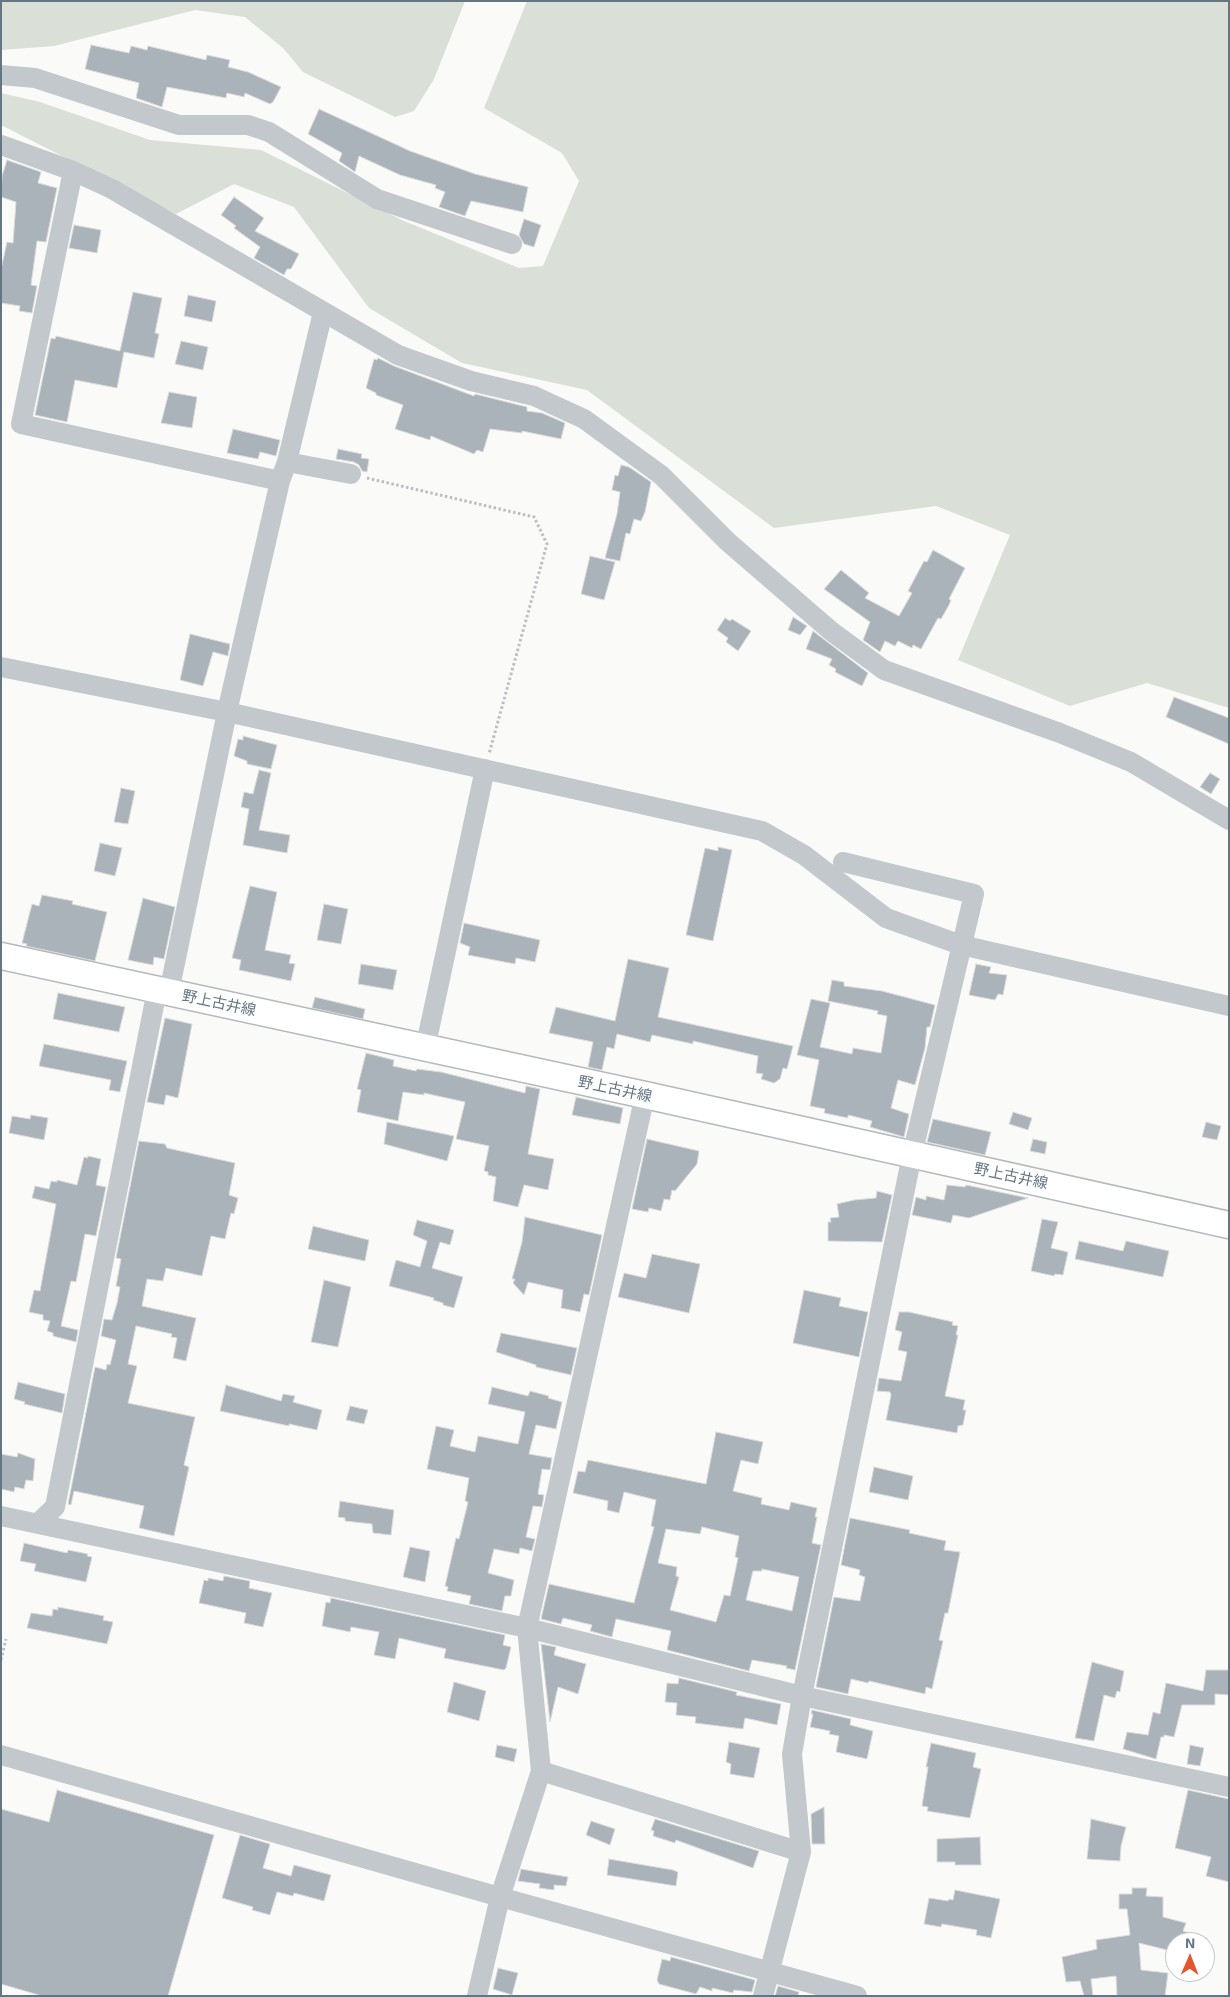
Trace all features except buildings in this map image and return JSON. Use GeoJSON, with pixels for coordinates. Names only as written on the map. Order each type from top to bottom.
{"type":"FeatureCollection","features":[{"type":"Feature","properties":{"kind":"main road","name":"野上古井線"},"geometry":{"type":"LineString","coordinates":[[1,956],[645,1095],[1229,1224]]}},
{"type":"Feature","properties":{"kind":"street"},"geometry":{"type":"LineString","coordinates":[[1,75],[35,78],[179,125],[248,125],[269,132],[377,199],[512,244]]}},
{"type":"Feature","properties":{"kind":"street"},"geometry":{"type":"LineString","coordinates":[[1,145],[73,171],[112,189],[398,355],[471,381],[534,396],[584,419],[662,475],[728,542],[831,631],[884,670],[1060,733],[1131,762],[1229,820]]}},
{"type":"Feature","properties":{"kind":"street"},"geometry":{"type":"LineString","coordinates":[[73,171],[21,424],[284,471],[351,474]]}},
{"type":"Feature","properties":{"kind":"street"},"geometry":{"type":"LineString","coordinates":[[38,1523],[55,1507],[163,991],[227,712],[323,312]]}},
{"type":"Feature","properties":{"kind":"street"},"geometry":{"type":"LineString","coordinates":[[1,667],[227,712],[762,831],[804,855],[886,918],[960,945],[1229,1006]]}},
{"type":"Feature","properties":{"kind":"street"},"geometry":{"type":"LineString","coordinates":[[425,1049],[485,769]]}},
{"type":"Feature","properties":{"kind":"street"},"geometry":{"type":"LineString","coordinates":[[763,1996],[802,1852],[792,1754],[802,1696],[912,1155],[960,945],[974,894],[843,862]]}},
{"type":"Feature","properties":{"kind":"street"},"geometry":{"type":"LineString","coordinates":[[477,1996],[500,1897],[541,1771],[527,1628],[645,1095]]}},
{"type":"Feature","properties":{"kind":"street"},"geometry":{"type":"LineString","coordinates":[[1,1516],[527,1628],[802,1696],[1229,1787]]}},
{"type":"Feature","properties":{"kind":"street"},"geometry":{"type":"LineString","coordinates":[[1,1755],[857,1996]]}},
{"type":"Feature","properties":{"kind":"street"},"geometry":{"type":"LineString","coordinates":[[541,1771],[802,1852]]}},
{"type":"Feature","properties":{"kind":"path"},"geometry":{"type":"LineString","coordinates":[[351,474],[534,517],[547,544],[485,769]]}},
{"type":"Feature","properties":{"kind":"path"},"geometry":{"type":"LineString","coordinates":[[1,1660],[6,1639]]}},
{"type":"Feature","properties":{"kind":"shaded area"},"geometry":{"type":"Polygon","coordinates":[[[1,1],[465,1],[434,79],[414,111],[395,117],[303,72],[283,48],[245,17],[195,10],[54,46],[1,50],[1,1]]]}},
{"type":"Feature","properties":{"kind":"shaded area"},"geometry":{"type":"Polygon","coordinates":[[[527,1],[1229,1],[1229,708],[1147,683],[1070,706],[958,660],[1010,535],[936,506],[774,528],[587,390],[462,363],[369,308],[294,207],[234,184],[176,214],[1,125],[1,93],[40,102],[150,140],[261,150],[404,221],[519,268],[543,266],[579,181],[562,153],[484,108],[527,1]]]}}]}
